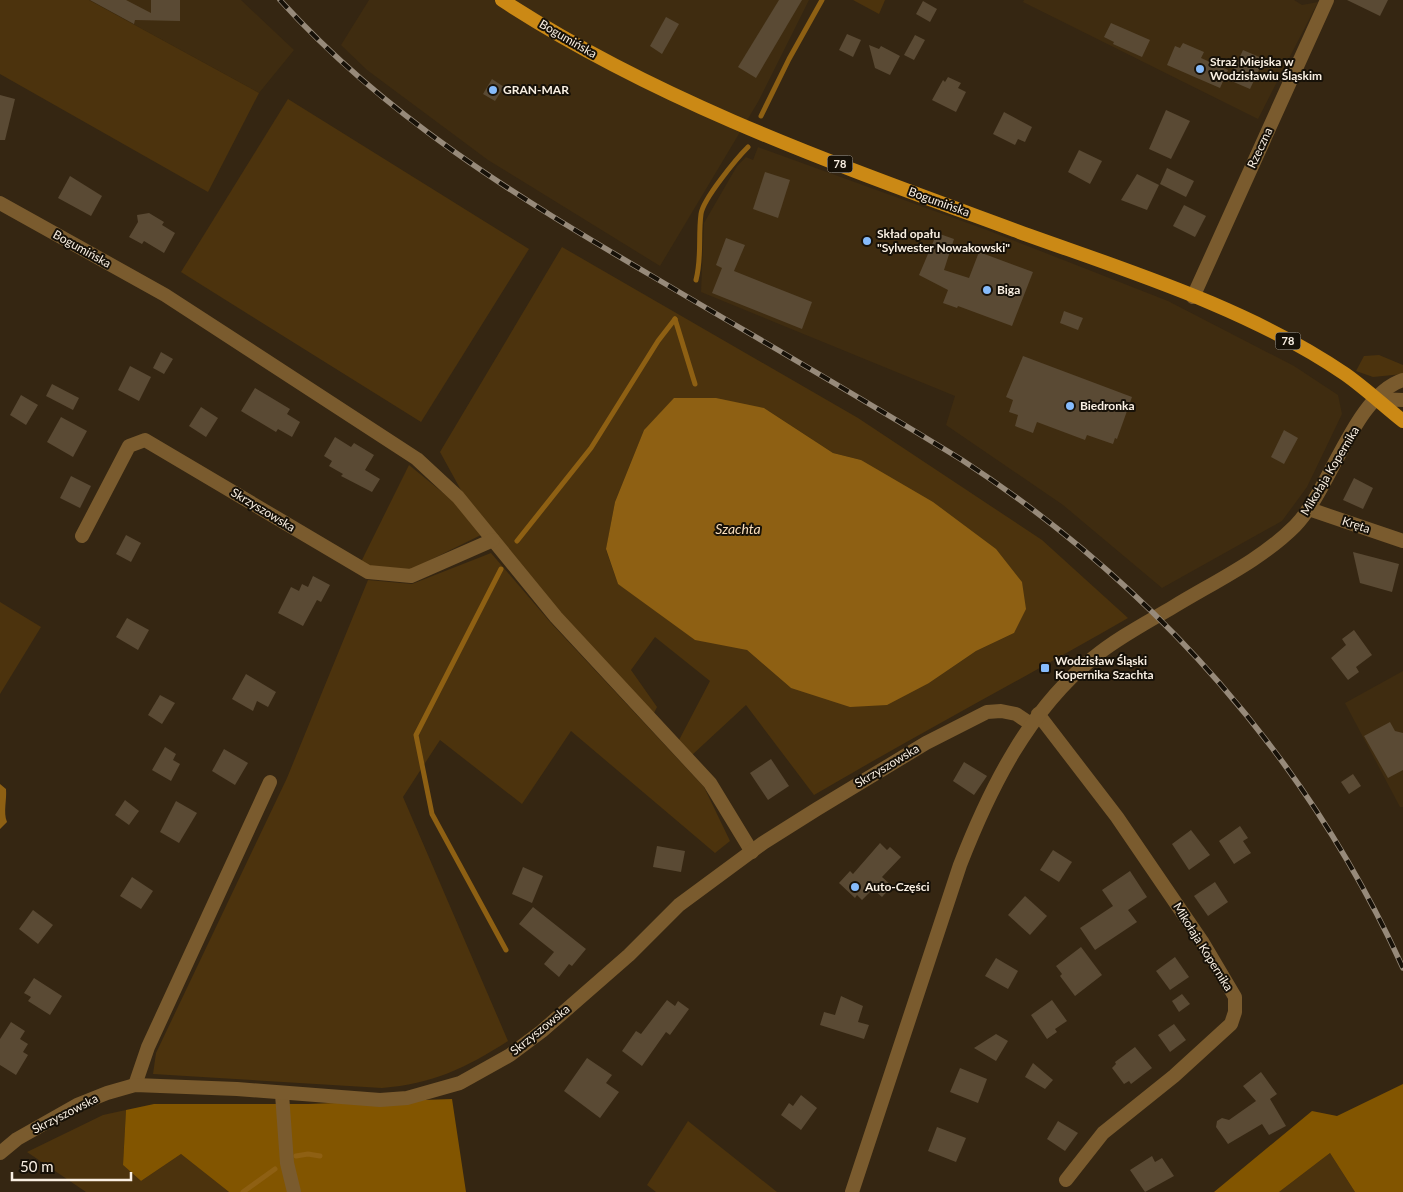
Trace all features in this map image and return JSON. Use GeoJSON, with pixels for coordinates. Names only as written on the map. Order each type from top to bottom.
{"type":"FeatureCollection","features":[{"type":"Feature","properties":{"kind":"main road","name":"Bogumińska"},"geometry":{"type":"LineString","coordinates":[[502,0],[640,78],[739,125],[913,193],[1193,297],[1293,343],[1344,374],[1376,399]]}},
{"type":"Feature","properties":{"kind":"main road","name":"78"},"geometry":{"type":"LineString","coordinates":[[1376,399],[1403,422]]}},
{"type":"Feature","properties":{"kind":"street","name":"Rzeczna"},"geometry":{"type":"LineString","coordinates":[[1193,297],[1327,0]]}},
{"type":"Feature","properties":{"kind":"street","name":"Bogumińska"},"geometry":{"type":"LineString","coordinates":[[0,203],[165,295],[417,459],[458,497],[494,540]]}},
{"type":"Feature","properties":{"kind":"street"},"geometry":{"type":"LineString","coordinates":[[1376,399],[1387,386],[1403,380]]}},
{"type":"Feature","properties":{"kind":"street"},"geometry":{"type":"LineString","coordinates":[[1376,399],[1403,400]]}},
{"type":"Feature","properties":{"kind":"street","name":"Mikołaja Kopernika"},"geometry":{"type":"LineString","coordinates":[[852,1192],[960,865],[990,795],[1035,719],[1067,681],[1095,657],[1265,551],[1289,531],[1309,509],[1351,433],[1376,399]]}},
{"type":"Feature","properties":{"kind":"street","name":"Skrzyszowska"},"geometry":{"type":"LineString","coordinates":[[82,536],[129,446],[145,440],[368,572],[411,576],[494,540]]}},
{"type":"Feature","properties":{"kind":"street","name":"Kręta"},"geometry":{"type":"LineString","coordinates":[[1309,509],[1403,541]]}},
{"type":"Feature","properties":{"kind":"street"},"geometry":{"type":"LineString","coordinates":[[494,540],[556,616],[710,782],[752,852]]}},
{"type":"Feature","properties":{"kind":"street","name":"Skrzyszowska"},"geometry":{"type":"LineString","coordinates":[[0,1153],[17,1139],[77,1105],[135,1085],[237,1089],[282,1094],[380,1100],[407,1098],[436,1092],[468,1079],[510,1055],[542,1032],[629,955],[679,905],[817,808],[926,743],[986,712],[1001,711],[1035,719]]}},
{"type":"Feature","properties":{"kind":"street","name":"Mikołaja Kopernika"},"geometry":{"type":"LineString","coordinates":[[1035,719],[1045,720],[1117,817],[1203,943],[1235,997],[1236,1012],[1231,1024],[1174,1076],[1103,1133],[1066,1180]]}},
{"type":"Feature","properties":{"kind":"street"},"geometry":{"type":"LineString","coordinates":[[135,1085],[148,1047],[270,782]]}},
{"type":"Feature","properties":{"kind":"street"},"geometry":{"type":"LineString","coordinates":[[282,1094],[287,1163],[294,1192]]}},
{"type":"Feature","properties":{"kind":"shaded area"},"geometry":{"type":"Polygon","coordinates":[[[0,0],[89,0],[259,93],[208,192],[0,74],[0,0]]]}},
{"type":"Feature","properties":{"kind":"shaded area"},"geometry":{"type":"Polygon","coordinates":[[[89,0],[241,0],[294,50],[259,93],[89,0]]]}},
{"type":"Feature","properties":{"kind":"shaded area"},"geometry":{"type":"Polygon","coordinates":[[[369,0],[809,0],[758,102],[660,266],[488,160],[367,70],[341,45],[369,0]]]}},
{"type":"Feature","properties":{"kind":"shaded area"},"geometry":{"type":"Polygon","coordinates":[[[853,0],[885,0],[879,14],[853,0]]]}},
{"type":"Feature","properties":{"kind":"shaded area"},"geometry":{"type":"Polygon","coordinates":[[[1024,0],[1294,0],[1302,5],[1318,2],[1258,119],[1023,2],[1024,0]]]}},
{"type":"Feature","properties":{"kind":"shaded area"},"geometry":{"type":"Polygon","coordinates":[[[288,99],[529,249],[421,422],[181,272],[288,99]]]}},
{"type":"Feature","properties":{"kind":"shaded area"},"geometry":{"type":"Polygon","coordinates":[[[758,147],[987,230],[1168,301],[1294,366],[1338,395],[1342,414],[1307,487],[1282,521],[1162,588],[1063,505],[946,425],[955,396],[701,292],[704,223],[737,166],[746,157],[753,160],[758,147]]]}},
{"type":"Feature","properties":{"kind":"shaded area"},"geometry":{"type":"Polygon","coordinates":[[[562,247],[858,418],[1042,540],[1128,618],[814,795],[746,705],[692,755],[678,742],[710,681],[655,637],[631,670],[657,707],[653,715],[560,613],[462,492],[440,452],[562,247]],[[675,398],[644,430],[615,502],[606,550],[618,584],[747,650],[791,688],[929,683],[976,651],[1014,633],[861,460],[833,453],[764,408],[675,398]]]}},
{"type":"Feature","properties":{"kind":"shaded area"},"geometry":{"type":"Polygon","coordinates":[[[1379,355],[1403,365],[1403,374],[1373,377],[1356,371],[1364,356],[1379,355]]]}},
{"type":"Feature","properties":{"kind":"shaded area"},"geometry":{"type":"Polygon","coordinates":[[[409,465],[453,501],[481,535],[408,571],[369,566],[361,562],[409,465]]]}},
{"type":"Feature","properties":{"kind":"shaded area"},"geometry":{"type":"Polygon","coordinates":[[[491,553],[551,623],[704,787],[730,841],[715,853],[571,731],[522,804],[440,740],[403,797],[508,1041],[463,1067],[448,1073],[417,1083],[382,1088],[153,1074],[156,1053],[287,778],[368,580],[412,584],[491,553]]]}},
{"type":"Feature","properties":{"kind":"shaded area"},"geometry":{"type":"Polygon","coordinates":[[[0,602],[41,627],[0,694],[0,602]]]}},
{"type":"Feature","properties":{"kind":"shaded area"},"geometry":{"type":"Polygon","coordinates":[[[1403,671],[1403,807],[1400,807],[1345,703],[1403,671]]]}},
{"type":"Feature","properties":{"kind":"shaded area"},"geometry":{"type":"Polygon","coordinates":[[[1403,1084],[1403,1192],[1355,1192],[1330,1153],[1279,1192],[1214,1192],[1312,1111],[1337,1116],[1403,1084]]]}},
{"type":"Feature","properties":{"kind":"shaded area"},"geometry":{"type":"Polygon","coordinates":[[[452,1099],[466,1192],[229,1192],[181,1154],[141,1181],[123,1165],[126,1110],[154,1104],[308,1104],[452,1099]]]}},
{"type":"Feature","properties":{"kind":"shaded area"},"geometry":{"type":"Polygon","coordinates":[[[126,1110],[123,1165],[141,1181],[181,1154],[229,1192],[86,1192],[27,1152],[103,1115],[126,1110]]]}},
{"type":"Feature","properties":{"kind":"shaded area"},"geometry":{"type":"Polygon","coordinates":[[[688,1121],[777,1192],[656,1192],[647,1185],[688,1121]]]}},
{"type":"Feature","properties":{"kind":"shaded area"},"geometry":{"type":"Polygon","coordinates":[[[1330,1153],[1355,1192],[1279,1192],[1330,1153]]]}},
{"type":"Feature","properties":{"kind":"water","name":"Szachta"},"geometry":{"type":"Polygon","coordinates":[[[674,398],[716,398],[764,408],[833,453],[861,460],[933,502],[996,549],[1022,582],[1026,609],[1014,633],[976,651],[929,683],[887,705],[850,707],[791,688],[747,650],[695,640],[618,584],[606,549],[615,502],[644,430],[674,398]]]}},
{"type":"Feature","properties":{"kind":"water"},"geometry":{"type":"Polygon","coordinates":[[[0,784],[6,789],[5,814],[7,822],[0,829],[0,784]]]}},
{"type":"Feature","properties":{"kind":"building"},"geometry":{"type":"Polygon","coordinates":[[[90,0],[126,0],[151,13],[151,0],[180,0],[180,21],[135,20],[134,24],[90,0]]]}},
{"type":"Feature","properties":{"kind":"building"},"geometry":{"type":"Polygon","coordinates":[[[779,0],[802,0],[756,78],[738,67],[779,0]]]}},
{"type":"Feature","properties":{"kind":"building"},"geometry":{"type":"Polygon","coordinates":[[[1347,0],[1388,0],[1380,16],[1347,0]]]}},
{"type":"Feature","properties":{"kind":"building"},"geometry":{"type":"Polygon","coordinates":[[[923,1],[937,9],[930,22],[916,14],[923,1]]]}},
{"type":"Feature","properties":{"kind":"building"},"geometry":{"type":"Polygon","coordinates":[[[666,17],[679,24],[662,54],[650,46],[666,17]]]}},
{"type":"Feature","properties":{"kind":"building"},"geometry":{"type":"Polygon","coordinates":[[[1111,23],[1150,40],[1142,57],[1113,44],[1114,42],[1104,37],[1111,23]]]}},
{"type":"Feature","properties":{"kind":"building"},"geometry":{"type":"Polygon","coordinates":[[[847,34],[861,40],[853,57],[839,50],[847,34]]]}},
{"type":"Feature","properties":{"kind":"building"},"geometry":{"type":"Polygon","coordinates":[[[915,35],[925,40],[914,60],[904,55],[915,35]]]}},
{"type":"Feature","properties":{"kind":"building","name":"Straż Miejska w Wodzisławiu Śląskim"},"geometry":{"type":"Polygon","coordinates":[[[1183,43],[1204,52],[1201,58],[1228,70],[1220,88],[1167,65],[1175,46],[1180,48],[1183,43]]]}},
{"type":"Feature","properties":{"kind":"building"},"geometry":{"type":"Polygon","coordinates":[[[869,45],[879,49],[881,46],[900,56],[890,75],[875,68],[869,45]]]}},
{"type":"Feature","properties":{"kind":"building"},"geometry":{"type":"Polygon","coordinates":[[[1243,50],[1264,59],[1250,89],[1229,80],[1243,50]]]}},
{"type":"Feature","properties":{"kind":"building"},"geometry":{"type":"Polygon","coordinates":[[[948,77],[961,83],[958,88],[966,92],[956,112],[932,100],[943,80],[945,82],[948,77]]]}},
{"type":"Feature","properties":{"kind":"building","name":"GRAN-MAR"},"geometry":{"type":"Polygon","coordinates":[[[492,79],[504,87],[495,101],[483,94],[492,79]]]}},
{"type":"Feature","properties":{"kind":"building"},"geometry":{"type":"Polygon","coordinates":[[[0,95],[15,99],[5,140],[0,140],[0,95]]]}},
{"type":"Feature","properties":{"kind":"building"},"geometry":{"type":"Polygon","coordinates":[[[1166,110],[1190,121],[1171,159],[1149,149],[1166,110]]]}},
{"type":"Feature","properties":{"kind":"building"},"geometry":{"type":"Polygon","coordinates":[[[1004,112],[1032,127],[1025,142],[1018,139],[1015,145],[993,134],[1004,112]]]}},
{"type":"Feature","properties":{"kind":"building"},"geometry":{"type":"Polygon","coordinates":[[[1079,150],[1102,161],[1090,184],[1068,172],[1079,150]]]}},
{"type":"Feature","properties":{"kind":"building"},"geometry":{"type":"Polygon","coordinates":[[[1167,168],[1194,181],[1186,197],[1160,184],[1167,168]]]}},
{"type":"Feature","properties":{"kind":"building"},"geometry":{"type":"Polygon","coordinates":[[[765,172],[790,180],[778,218],[753,209],[765,172]]]}},
{"type":"Feature","properties":{"kind":"building"},"geometry":{"type":"Polygon","coordinates":[[[1137,174],[1159,185],[1147,210],[1121,200],[1137,174]]]}},
{"type":"Feature","properties":{"kind":"building"},"geometry":{"type":"Polygon","coordinates":[[[70,176],[102,196],[91,216],[58,198],[70,176]]]}},
{"type":"Feature","properties":{"kind":"building"},"geometry":{"type":"Polygon","coordinates":[[[1184,205],[1206,216],[1195,237],[1173,226],[1184,205]]]}},
{"type":"Feature","properties":{"kind":"building"},"geometry":{"type":"Polygon","coordinates":[[[149,213],[164,222],[162,225],[175,233],[164,253],[144,241],[142,244],[129,237],[138,222],[137,215],[149,213]]]}},
{"type":"Feature","properties":{"kind":"building","name":"Biga"},"geometry":{"type":"Polygon","coordinates":[[[937,233],[954,239],[944,270],[969,278],[979,252],[1033,272],[1012,326],[958,306],[957,308],[943,303],[948,290],[919,275],[937,233]]]}},
{"type":"Feature","properties":{"kind":"building"},"geometry":{"type":"Polygon","coordinates":[[[726,238],[745,245],[734,271],[812,302],[802,329],[712,293],[722,268],[716,265],[726,238]]]}},
{"type":"Feature","properties":{"kind":"building"},"geometry":{"type":"Polygon","coordinates":[[[1064,311],[1083,318],[1078,330],[1060,323],[1064,311]]]}},
{"type":"Feature","properties":{"kind":"building"},"geometry":{"type":"Polygon","coordinates":[[[161,352],[173,359],[164,374],[153,368],[161,352]]]}},
{"type":"Feature","properties":{"kind":"building","name":"Biedronka"},"geometry":{"type":"Polygon","coordinates":[[[1023,356],[1132,397],[1117,439],[1115,438],[1113,444],[1087,435],[1085,440],[1037,422],[1033,433],[1015,426],[1018,415],[1009,412],[1013,400],[1006,397],[1023,356]]]}},
{"type":"Feature","properties":{"kind":"building"},"geometry":{"type":"Polygon","coordinates":[[[130,366],[151,377],[139,401],[118,390],[130,366]]]}},
{"type":"Feature","properties":{"kind":"building"},"geometry":{"type":"Polygon","coordinates":[[[52,384],[79,398],[73,410],[46,396],[52,384]]]}},
{"type":"Feature","properties":{"kind":"building"},"geometry":{"type":"Polygon","coordinates":[[[255,388],[290,409],[287,414],[300,422],[292,437],[278,429],[276,432],[241,411],[255,388]]]}},
{"type":"Feature","properties":{"kind":"building"},"geometry":{"type":"Polygon","coordinates":[[[21,395],[38,405],[26,425],[10,415],[21,395]]]}},
{"type":"Feature","properties":{"kind":"building"},"geometry":{"type":"Polygon","coordinates":[[[201,407],[218,418],[206,437],[189,426],[201,407]]]}},
{"type":"Feature","properties":{"kind":"building"},"geometry":{"type":"Polygon","coordinates":[[[61,417],[87,431],[73,457],[47,442],[61,417]]]}},
{"type":"Feature","properties":{"kind":"building"},"geometry":{"type":"Polygon","coordinates":[[[1284,430],[1298,438],[1284,464],[1271,457],[1284,430]]]}},
{"type":"Feature","properties":{"kind":"building"},"geometry":{"type":"Polygon","coordinates":[[[335,437],[351,447],[354,443],[374,455],[365,470],[380,479],[372,492],[341,476],[343,474],[329,466],[332,461],[324,456],[335,437]]]}},
{"type":"Feature","properties":{"kind":"building"},"geometry":{"type":"Polygon","coordinates":[[[71,476],[91,486],[80,508],[60,498],[71,476]]]}},
{"type":"Feature","properties":{"kind":"building"},"geometry":{"type":"Polygon","coordinates":[[[1354,478],[1373,488],[1363,509],[1343,500],[1354,478]]]}},
{"type":"Feature","properties":{"kind":"building"},"geometry":{"type":"Polygon","coordinates":[[[126,535],[141,543],[131,562],[116,554],[126,535]]]}},
{"type":"Feature","properties":{"kind":"building"},"geometry":{"type":"Polygon","coordinates":[[[1353,552],[1399,564],[1392,592],[1360,583],[1353,552]]]}},
{"type":"Feature","properties":{"kind":"building"},"geometry":{"type":"Polygon","coordinates":[[[313,576],[330,585],[321,602],[317,600],[303,626],[278,613],[291,587],[299,591],[302,584],[308,587],[313,576]]]}},
{"type":"Feature","properties":{"kind":"building"},"geometry":{"type":"Polygon","coordinates":[[[127,618],[149,630],[138,650],[116,637],[127,618]]]}},
{"type":"Feature","properties":{"kind":"building"},"geometry":{"type":"Polygon","coordinates":[[[1354,630],[1372,655],[1356,667],[1359,672],[1348,680],[1331,658],[1346,645],[1342,639],[1354,630]]]}},
{"type":"Feature","properties":{"kind":"building"},"geometry":{"type":"Polygon","coordinates":[[[246,674],[276,692],[268,707],[257,701],[253,711],[232,699],[246,674]]]}},
{"type":"Feature","properties":{"kind":"building"},"geometry":{"type":"Polygon","coordinates":[[[160,695],[175,703],[162,724],[148,715],[160,695]]]}},
{"type":"Feature","properties":{"kind":"building"},"geometry":{"type":"Polygon","coordinates":[[[1390,722],[1395,731],[1403,733],[1403,770],[1388,778],[1364,736],[1390,722]]]}},
{"type":"Feature","properties":{"kind":"building"},"geometry":{"type":"Polygon","coordinates":[[[165,747],[176,754],[173,760],[180,764],[171,781],[152,770],[165,747]]]}},
{"type":"Feature","properties":{"kind":"building"},"geometry":{"type":"Polygon","coordinates":[[[224,749],[248,763],[235,785],[212,771],[224,749]]]}},
{"type":"Feature","properties":{"kind":"building"},"geometry":{"type":"Polygon","coordinates":[[[771,759],[789,786],[768,800],[750,773],[771,759]]]}},
{"type":"Feature","properties":{"kind":"building"},"geometry":{"type":"Polygon","coordinates":[[[964,762],[987,776],[974,795],[953,781],[964,762]]]}},
{"type":"Feature","properties":{"kind":"building"},"geometry":{"type":"Polygon","coordinates":[[[1353,774],[1361,786],[1349,794],[1341,782],[1353,774]]]}},
{"type":"Feature","properties":{"kind":"building"},"geometry":{"type":"Polygon","coordinates":[[[125,800],[139,811],[129,825],[115,815],[125,800]]]}},
{"type":"Feature","properties":{"kind":"building"},"geometry":{"type":"Polygon","coordinates":[[[176,801],[197,813],[179,843],[160,832],[176,801]]]}},
{"type":"Feature","properties":{"kind":"building"},"geometry":{"type":"Polygon","coordinates":[[[1240,826],[1248,838],[1243,841],[1251,853],[1234,864],[1219,841],[1240,826]]]}},
{"type":"Feature","properties":{"kind":"building"},"geometry":{"type":"Polygon","coordinates":[[[1191,830],[1210,855],[1189,870],[1172,844],[1191,830]]]}},
{"type":"Feature","properties":{"kind":"building"},"geometry":{"type":"Polygon","coordinates":[[[880,843],[887,850],[890,847],[901,857],[882,877],[892,886],[882,897],[873,889],[862,900],[857,895],[855,898],[839,883],[850,871],[853,874],[880,843]]]}},
{"type":"Feature","properties":{"kind":"building"},"geometry":{"type":"Polygon","coordinates":[[[657,846],[685,851],[681,872],[653,867],[657,846]]]}},
{"type":"Feature","properties":{"kind":"building"},"geometry":{"type":"Polygon","coordinates":[[[1053,850],[1072,862],[1059,882],[1040,870],[1053,850]]]}},
{"type":"Feature","properties":{"kind":"building"},"geometry":{"type":"Polygon","coordinates":[[[523,867],[543,876],[532,903],[512,894],[523,867]]]}},
{"type":"Feature","properties":{"kind":"building"},"geometry":{"type":"Polygon","coordinates":[[[1130,871],[1147,897],[1128,910],[1137,922],[1095,950],[1080,928],[1113,906],[1102,890],[1130,871]]]}},
{"type":"Feature","properties":{"kind":"building"},"geometry":{"type":"Polygon","coordinates":[[[132,877],[153,891],[141,909],[120,896],[132,877]]]}},
{"type":"Feature","properties":{"kind":"building"},"geometry":{"type":"Polygon","coordinates":[[[1215,882],[1228,902],[1208,916],[1194,896],[1215,882]]]}},
{"type":"Feature","properties":{"kind":"building"},"geometry":{"type":"Polygon","coordinates":[[[1025,896],[1047,916],[1030,935],[1008,915],[1025,896]]]}},
{"type":"Feature","properties":{"kind":"building"},"geometry":{"type":"Polygon","coordinates":[[[533,907],[586,949],[572,966],[569,964],[559,977],[544,964],[554,952],[519,924],[533,907]]]}},
{"type":"Feature","properties":{"kind":"building"},"geometry":{"type":"Polygon","coordinates":[[[33,910],[53,925],[38,944],[19,929],[33,910]]]}},
{"type":"Feature","properties":{"kind":"building"},"geometry":{"type":"Polygon","coordinates":[[[1081,947],[1102,975],[1075,996],[1060,976],[1062,974],[1056,966],[1081,947]]]}},
{"type":"Feature","properties":{"kind":"building"},"geometry":{"type":"Polygon","coordinates":[[[1175,957],[1189,977],[1170,990],[1156,971],[1175,957]]]}},
{"type":"Feature","properties":{"kind":"building"},"geometry":{"type":"Polygon","coordinates":[[[996,958],[1018,971],[1008,989],[985,976],[996,958]]]}},
{"type":"Feature","properties":{"kind":"building"},"geometry":{"type":"Polygon","coordinates":[[[34,978],[62,996],[50,1015],[28,1001],[31,997],[24,993],[34,978]]]}},
{"type":"Feature","properties":{"kind":"building"},"geometry":{"type":"Polygon","coordinates":[[[1182,994],[1190,1004],[1179,1012],[1172,1001],[1182,994]]]}},
{"type":"Feature","properties":{"kind":"building"},"geometry":{"type":"Polygon","coordinates":[[[841,996],[863,1006],[858,1022],[869,1025],[864,1039],[820,1025],[824,1012],[835,1015],[841,996]]]}},
{"type":"Feature","properties":{"kind":"building"},"geometry":{"type":"Polygon","coordinates":[[[667,1000],[675,1006],[678,1001],[689,1009],[670,1035],[666,1032],[642,1066],[622,1051],[636,1031],[641,1034],[667,1000]]]}},
{"type":"Feature","properties":{"kind":"building"},"geometry":{"type":"Polygon","coordinates":[[[1052,1000],[1067,1021],[1055,1029],[1057,1032],[1047,1039],[1031,1015],[1052,1000]]]}},
{"type":"Feature","properties":{"kind":"building"},"geometry":{"type":"Polygon","coordinates":[[[11,1022],[25,1031],[20,1039],[28,1044],[23,1052],[28,1055],[16,1075],[0,1065],[0,1039],[11,1022]]]}},
{"type":"Feature","properties":{"kind":"building"},"geometry":{"type":"Polygon","coordinates":[[[1174,1024],[1186,1040],[1170,1052],[1158,1035],[1174,1024]]]}},
{"type":"Feature","properties":{"kind":"building"},"geometry":{"type":"Polygon","coordinates":[[[996,1034],[1008,1041],[996,1061],[974,1048],[996,1034]]]}},
{"type":"Feature","properties":{"kind":"building"},"geometry":{"type":"Polygon","coordinates":[[[1135,1047],[1152,1068],[1131,1084],[1129,1081],[1124,1084],[1112,1068],[1116,1064],[1115,1062],[1135,1047]]]}},
{"type":"Feature","properties":{"kind":"building"},"geometry":{"type":"Polygon","coordinates":[[[587,1058],[612,1075],[606,1083],[619,1092],[600,1118],[564,1091],[587,1058]]]}},
{"type":"Feature","properties":{"kind":"building"},"geometry":{"type":"Polygon","coordinates":[[[1033,1063],[1053,1080],[1045,1089],[1025,1077],[1033,1063]]]}},
{"type":"Feature","properties":{"kind":"building"},"geometry":{"type":"Polygon","coordinates":[[[960,1068],[987,1079],[978,1103],[950,1092],[960,1068]]]}},
{"type":"Feature","properties":{"kind":"building"},"geometry":{"type":"Polygon","coordinates":[[[1261,1072],[1277,1094],[1270,1099],[1286,1126],[1269,1135],[1262,1124],[1228,1144],[1216,1127],[1217,1121],[1222,1118],[1229,1120],[1256,1101],[1243,1086],[1261,1072]]]}},
{"type":"Feature","properties":{"kind":"building"},"geometry":{"type":"Polygon","coordinates":[[[801,1095],[817,1108],[801,1130],[781,1115],[789,1103],[793,1106],[801,1095]]]}},
{"type":"Feature","properties":{"kind":"building"},"geometry":{"type":"Polygon","coordinates":[[[1058,1121],[1078,1133],[1065,1151],[1047,1139],[1058,1121]]]}},
{"type":"Feature","properties":{"kind":"building"},"geometry":{"type":"Polygon","coordinates":[[[937,1127],[966,1138],[956,1162],[928,1151],[937,1127]]]}},
{"type":"Feature","properties":{"kind":"building"},"geometry":{"type":"Polygon","coordinates":[[[1152,1156],[1155,1162],[1162,1158],[1174,1176],[1145,1192],[1130,1170],[1152,1156]]]}},
{"type":"Feature","properties":{"kind":"waterway"},"geometry":{"type":"LineString","coordinates":[[761,116],[789,59],[822,0]]}},
{"type":"Feature","properties":{"kind":"waterway"},"geometry":{"type":"LineString","coordinates":[[696,280],[699,263],[700,222],[703,207],[721,179],[748,147]]}},
{"type":"Feature","properties":{"kind":"waterway"},"geometry":{"type":"LineString","coordinates":[[675,319],[695,384]]}},
{"type":"Feature","properties":{"kind":"waterway"},"geometry":{"type":"LineString","coordinates":[[517,541],[591,448],[658,341],[675,319]]}},
{"type":"Feature","properties":{"kind":"waterway"},"geometry":{"type":"LineString","coordinates":[[501,569],[416,735],[432,814],[506,950]]}},
{"type":"Feature","properties":{"kind":"waterway"},"geometry":{"type":"LineString","coordinates":[[296,1156],[308,1154],[320,1156]]}},
{"type":"Feature","properties":{"kind":"waterway"},"geometry":{"type":"LineString","coordinates":[[243,1192],[275,1169]]}},
{"type":"Feature","properties":{"kind":"railway"},"geometry":{"type":"LineString","coordinates":[[280,0],[364,82],[409,118],[503,185],[601,246],[962,460],[1032,509],[1099,563],[1161,621],[1219,683],[1273,749],[1321,818],[1365,891],[1403,968]]}},
{"type":"Feature","properties":{"kind":"place","name":"Straż Miejska w Wodzisławiu Śląskim"},"geometry":{"type":"Point","coordinates":[1200,69]}},
{"type":"Feature","properties":{"kind":"place","name":"GRAN-MAR"},"geometry":{"type":"Point","coordinates":[493,90]}},
{"type":"Feature","properties":{"kind":"place","name":"Skład opału \"Sylwester Nowakowski\""},"geometry":{"type":"Point","coordinates":[867,241]}},
{"type":"Feature","properties":{"kind":"place","name":"Biga"},"geometry":{"type":"Point","coordinates":[987,290]}},
{"type":"Feature","properties":{"kind":"place","name":"Biedronka"},"geometry":{"type":"Point","coordinates":[1070,406]}},
{"type":"Feature","properties":{"kind":"place","name":"Wodzisław Śląski Kopernika Szachta"},"geometry":{"type":"Point","coordinates":[1045,668]}},
{"type":"Feature","properties":{"kind":"place","name":"Auto-Części"},"geometry":{"type":"Point","coordinates":[855,887]}}]}
